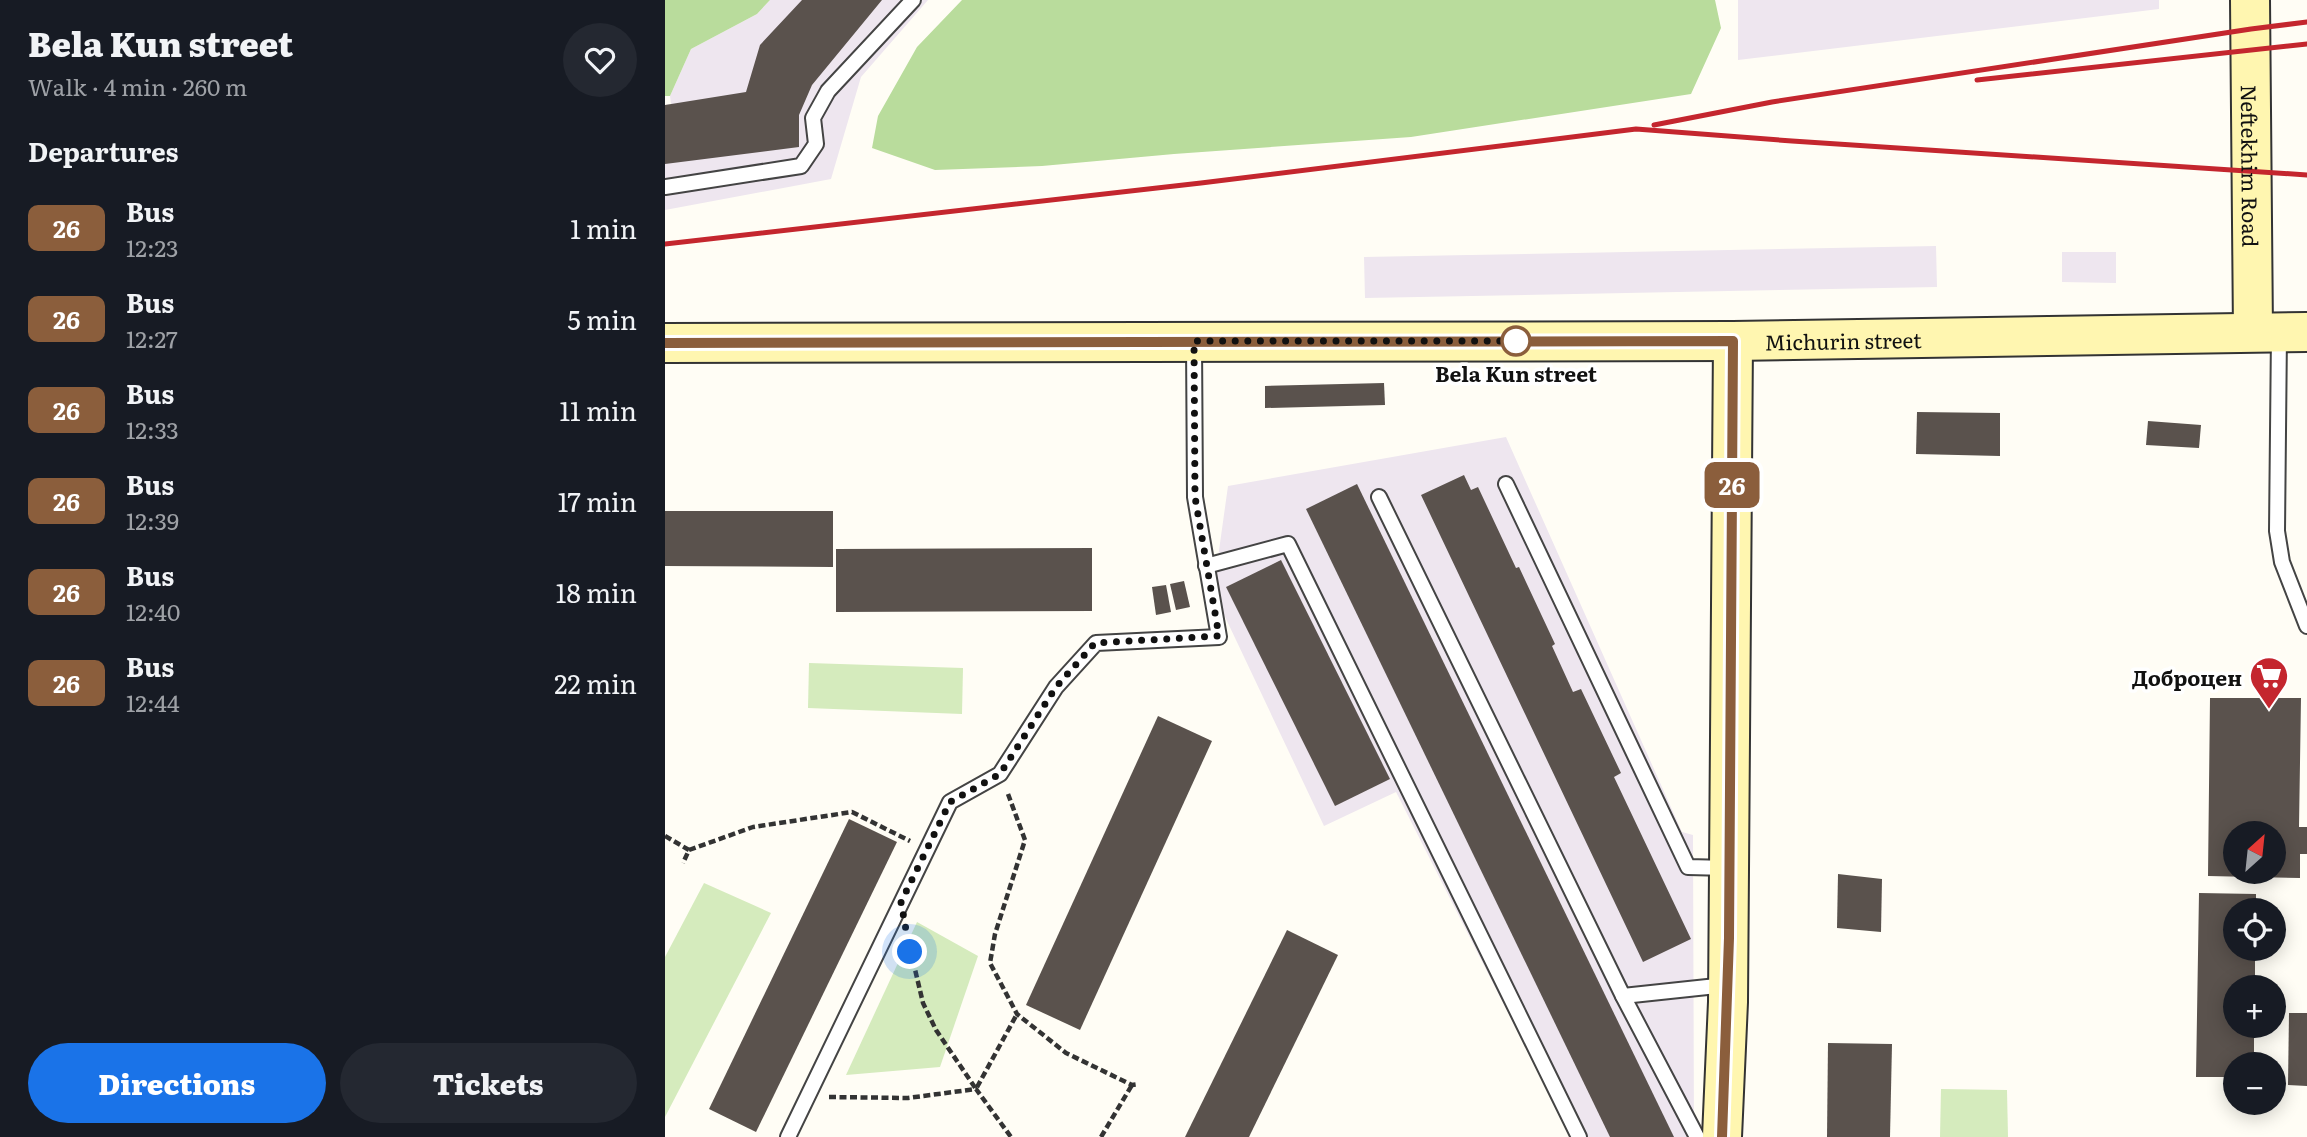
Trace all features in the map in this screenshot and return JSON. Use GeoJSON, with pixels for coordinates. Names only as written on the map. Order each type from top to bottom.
{"type":"FeatureCollection","features":[{"type":"Feature","properties":{"kind":"main road","name":"Neftekhim Road"},"geometry":{"type":"LineString","coordinates":[[2250,0],[2280,332]]}},
{"type":"Feature","properties":{"kind":"main road","name":"Michurin street"},"geometry":{"type":"LineString","coordinates":[[665,343],[1733,341],[2280,332]]}},
{"type":"Feature","properties":{"kind":"main road"},"geometry":{"type":"LineString","coordinates":[[1722,1137],[1730,868],[1733,341]]}},
{"type":"Feature","properties":{"kind":"lane"},"geometry":{"type":"LineString","coordinates":[[665,187],[801,166],[816,144],[813,118],[828,91],[913,0]]}},
{"type":"Feature","properties":{"kind":"lane"},"geometry":{"type":"LineString","coordinates":[[2280,332],[2277,531],[2282,562],[2307,626]]}},
{"type":"Feature","properties":{"kind":"lane"},"geometry":{"type":"LineString","coordinates":[[788,1137],[950,802],[1000,774],[1056,687],[1095,643],[1219,636],[1195,497],[1194,341]]}},
{"type":"Feature","properties":{"kind":"lane"},"geometry":{"type":"LineString","coordinates":[[1506,484],[1688,867],[1730,868]]}},
{"type":"Feature","properties":{"kind":"lane"},"geometry":{"type":"LineString","coordinates":[[1379,497],[1623,996],[1697,1137]]}},
{"type":"Feature","properties":{"kind":"lane"},"geometry":{"type":"LineString","coordinates":[[1206,566],[1288,544],[1580,1137]]}},
{"type":"Feature","properties":{"kind":"lane"},"geometry":{"type":"LineString","coordinates":[[1623,996],[1728,985]]}},
{"type":"Feature","properties":{"kind":"path"},"geometry":{"type":"LineString","coordinates":[[1000,774],[1025,840],[995,934],[990,963],[1017,1014],[1066,1053],[1132,1085],[1139,1084]]}},
{"type":"Feature","properties":{"kind":"path"},"geometry":{"type":"LineString","coordinates":[[683,863],[689,850],[753,827],[852,812],[927,849]]}},
{"type":"Feature","properties":{"kind":"path"},"geometry":{"type":"LineString","coordinates":[[665,836],[689,850]]}},
{"type":"Feature","properties":{"kind":"path"},"geometry":{"type":"LineString","coordinates":[[901,902],[923,1003],[936,1030],[1011,1137]]}},
{"type":"Feature","properties":{"kind":"path"},"geometry":{"type":"LineString","coordinates":[[976,1089],[1017,1014]]}},
{"type":"Feature","properties":{"kind":"path"},"geometry":{"type":"LineString","coordinates":[[1101,1137],[1132,1085]]}},
{"type":"Feature","properties":{"kind":"path"},"geometry":{"type":"LineString","coordinates":[[807,1095],[908,1098],[976,1089]]}},
{"type":"Feature","properties":{"kind":"shaded area"},"geometry":{"type":"Polygon","coordinates":[[[770,0],[928,0],[861,77],[831,179],[665,210],[665,105],[671,104],[670,96],[691,49],[757,14],[770,0]]]}},
{"type":"Feature","properties":{"kind":"shaded area"},"geometry":{"type":"Polygon","coordinates":[[[1738,0],[2159,0],[2159,9],[1738,60],[1738,0]]]}},
{"type":"Feature","properties":{"kind":"shaded area"},"geometry":{"type":"Polygon","coordinates":[[[1936,246],[1937,287],[1365,298],[1364,257],[1936,246]]]}},
{"type":"Feature","properties":{"kind":"shaded area"},"geometry":{"type":"Polygon","coordinates":[[[2062,252],[2116,252],[2116,283],[2062,282],[2062,252]]]}},
{"type":"Feature","properties":{"kind":"shaded area"},"geometry":{"type":"Polygon","coordinates":[[[1506,437],[1682,832],[1693,835],[1694,1137],[1571,1137],[1396,792],[1324,826],[1218,602],[1215,579],[1228,486],[1506,437]]]}},
{"type":"Feature","properties":{"kind":"green space"},"geometry":{"type":"Polygon","coordinates":[[[665,0],[770,0],[757,14],[691,49],[670,96],[665,96],[665,0]]]}},
{"type":"Feature","properties":{"kind":"green space"},"geometry":{"type":"Polygon","coordinates":[[[962,0],[1715,0],[1721,28],[1691,94],[1411,137],[1042,166],[935,170],[872,148],[878,116],[917,47],[962,0]]]}},
{"type":"Feature","properties":{"kind":"green space"},"geometry":{"type":"Polygon","coordinates":[[[809,663],[963,668],[962,714],[808,708],[809,663]]]}},
{"type":"Feature","properties":{"kind":"green space"},"geometry":{"type":"Polygon","coordinates":[[[704,883],[771,913],[665,1117],[665,957],[704,883]]]}},
{"type":"Feature","properties":{"kind":"green space"},"geometry":{"type":"Polygon","coordinates":[[[917,922],[978,956],[940,1067],[846,1075],[917,922]]]}},
{"type":"Feature","properties":{"kind":"green space"},"geometry":{"type":"Polygon","coordinates":[[[1941,1089],[2007,1090],[2008,1137],[1940,1137],[1941,1089]]]}},
{"type":"Feature","properties":{"kind":"building"},"geometry":{"type":"Polygon","coordinates":[[[802,0],[882,0],[812,85],[799,115],[799,147],[665,164],[665,105],[746,92],[760,45],[802,0]]]}},
{"type":"Feature","properties":{"kind":"building"},"geometry":{"type":"Polygon","coordinates":[[[1384,383],[1385,405],[1265,408],[1265,386],[1384,383]]]}},
{"type":"Feature","properties":{"kind":"building"},"geometry":{"type":"Polygon","coordinates":[[[1917,412],[2000,413],[2000,456],[1916,454],[1917,412]]]}},
{"type":"Feature","properties":{"kind":"building"},"geometry":{"type":"Polygon","coordinates":[[[2148,421],[2201,425],[2199,448],[2146,445],[2148,421]]]}},
{"type":"Feature","properties":{"kind":"building"},"geometry":{"type":"Polygon","coordinates":[[[1464,475],[1471,490],[1478,487],[1516,568],[1519,567],[1555,644],[1552,646],[1573,692],[1581,689],[1621,773],[1614,777],[1691,939],[1643,962],[1421,495],[1464,475]]]}},
{"type":"Feature","properties":{"kind":"building"},"geometry":{"type":"Polygon","coordinates":[[[1357,484],[1674,1137],[1610,1137],[1306,509],[1357,484]]]}},
{"type":"Feature","properties":{"kind":"building"},"geometry":{"type":"Polygon","coordinates":[[[665,511],[833,511],[833,567],[665,566],[665,511]]]}},
{"type":"Feature","properties":{"kind":"building"},"geometry":{"type":"Polygon","coordinates":[[[1092,548],[1092,611],[836,612],[836,549],[1092,548]]]}},
{"type":"Feature","properties":{"kind":"building"},"geometry":{"type":"Polygon","coordinates":[[[1281,560],[1390,779],[1335,806],[1226,587],[1281,560]]]}},
{"type":"Feature","properties":{"kind":"building"},"geometry":{"type":"Polygon","coordinates":[[[1184,581],[1190,607],[1176,610],[1170,584],[1184,581]]]}},
{"type":"Feature","properties":{"kind":"building"},"geometry":{"type":"Polygon","coordinates":[[[1166,585],[1171,612],[1156,615],[1152,587],[1166,585]]]}},
{"type":"Feature","properties":{"kind":"building"},"geometry":{"type":"Polygon","coordinates":[[[2210,698],[2301,698],[2299,827],[2307,827],[2307,854],[2300,854],[2300,878],[2286,878],[2286,821],[2223,821],[2223,876],[2208,876],[2210,698]]]}},
{"type":"Feature","properties":{"kind":"building"},"geometry":{"type":"Polygon","coordinates":[[[1158,716],[1212,741],[1080,1030],[1026,1005],[1158,716]]]}},
{"type":"Feature","properties":{"kind":"building"},"geometry":{"type":"Polygon","coordinates":[[[849,819],[897,842],[756,1132],[709,1109],[849,819]]]}},
{"type":"Feature","properties":{"kind":"building"},"geometry":{"type":"Polygon","coordinates":[[[1838,874],[1882,879],[1881,932],[1837,928],[1838,874]]]}},
{"type":"Feature","properties":{"kind":"building"},"geometry":{"type":"Polygon","coordinates":[[[2199,893],[2256,894],[2256,898],[2223,898],[2223,961],[2255,961],[2255,975],[2223,975],[2223,1038],[2254,1038],[2254,1052],[2223,1052],[2223,1077],[2196,1077],[2199,893]]]}},
{"type":"Feature","properties":{"kind":"building"},"geometry":{"type":"Polygon","coordinates":[[[1287,930],[1338,955],[1249,1137],[1185,1137],[1287,930]]]}},
{"type":"Feature","properties":{"kind":"building"},"geometry":{"type":"Polygon","coordinates":[[[2289,1013],[2307,1013],[2307,1086],[2288,1085],[2289,1013]]]}},
{"type":"Feature","properties":{"kind":"building"},"geometry":{"type":"Polygon","coordinates":[[[1828,1043],[1892,1044],[1890,1137],[1827,1137],[1828,1043]]]}},
{"type":"Feature","properties":{"kind":"railway"},"geometry":{"type":"LineString","coordinates":[[1654,125],[1772,102],[2307,22]]}},
{"type":"Feature","properties":{"kind":"railway"},"geometry":{"type":"LineString","coordinates":[[1977,80],[2307,44]]}},
{"type":"Feature","properties":{"kind":"railway"},"geometry":{"type":"LineString","coordinates":[[665,244],[1201,183],[1636,129],[2307,175]]}},
{"type":"Feature","properties":{"kind":"bus line","name":"26"},"geometry":{"type":"LineString","coordinates":[[665,343],[1733,341],[1729,938],[1722,1137]]}},
{"type":"Feature","properties":{"kind":"place","name":"Bela Kun street"},"geometry":{"type":"Point","coordinates":[1516,341]}},
{"type":"Feature","properties":{"kind":"place","name":"Доброцен"},"geometry":{"type":"Point","coordinates":[2269,710]}},
{"type":"Feature","properties":{"kind":"route"},"geometry":{"type":"LineString","coordinates":[[910,952],[901,902],[950,802],[1000,774],[1056,687],[1095,643],[1219,636],[1195,497],[1194,341],[1516,341]]}}]}
